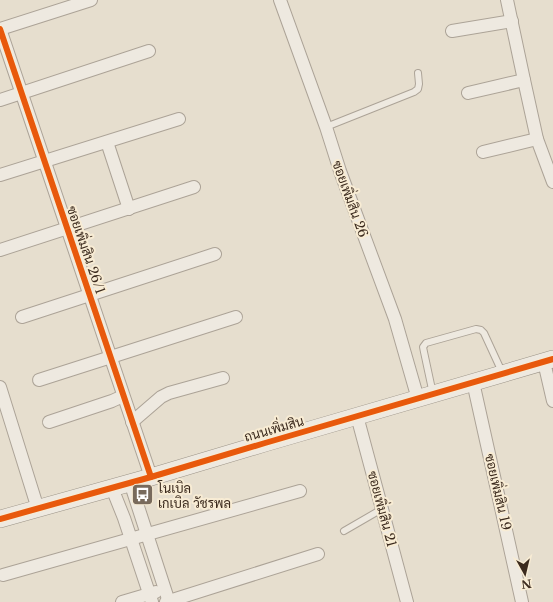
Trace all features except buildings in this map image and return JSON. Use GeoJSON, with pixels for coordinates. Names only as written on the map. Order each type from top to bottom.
{"type":"FeatureCollection","features":[{"type":"Feature","properties":{"kind":"street"},"geometry":{"type":"LineString","coordinates":[[0,29],[91,0]]}},
{"type":"Feature","properties":{"kind":"street","name":"ซอยเพิ่มสิน 26"},"geometry":{"type":"LineString","coordinates":[[280,0],[326,127],[340,171],[395,320],[426,396]]}},
{"type":"Feature","properties":{"kind":"street"},"geometry":{"type":"LineString","coordinates":[[507,0],[537,139],[553,182]]}},
{"type":"Feature","properties":{"kind":"street"},"geometry":{"type":"LineString","coordinates":[[452,31],[512,21]]}},
{"type":"Feature","properties":{"kind":"street","name":"ซอยเพิ่มสิน 26/1"},"geometry":{"type":"LineString","coordinates":[[0,29],[151,477]]}},
{"type":"Feature","properties":{"kind":"street"},"geometry":{"type":"LineString","coordinates":[[0,100],[149,51]]}},
{"type":"Feature","properties":{"kind":"street"},"geometry":{"type":"LineString","coordinates":[[468,93],[524,80]]}},
{"type":"Feature","properties":{"kind":"street"},"geometry":{"type":"LineString","coordinates":[[0,176],[179,119]]}},
{"type":"Feature","properties":{"kind":"street"},"geometry":{"type":"LineString","coordinates":[[482,152],[537,139]]}},
{"type":"Feature","properties":{"kind":"street"},"geometry":{"type":"LineString","coordinates":[[107,142],[129,209]]}},
{"type":"Feature","properties":{"kind":"street"},"geometry":{"type":"LineString","coordinates":[[0,250],[194,187]]}},
{"type":"Feature","properties":{"kind":"street"},"geometry":{"type":"LineString","coordinates":[[22,317],[215,254]]}},
{"type":"Feature","properties":{"kind":"street"},"geometry":{"type":"LineString","coordinates":[[39,380],[236,317]]}},
{"type":"Feature","properties":{"kind":"street"},"geometry":{"type":"LineString","coordinates":[[548,360],[553,401]]}},
{"type":"Feature","properties":{"kind":"street","name":"ถนนเพิ่มสิน"},"geometry":{"type":"LineString","coordinates":[[0,519],[151,477],[548,360]]}},
{"type":"Feature","properties":{"kind":"street"},"geometry":{"type":"LineString","coordinates":[[132,422],[161,397],[169,393],[223,378]]}},
{"type":"Feature","properties":{"kind":"street","name":"ซอยเพิ่มสิน 19"},"geometry":{"type":"LineString","coordinates":[[473,382],[522,602]]}},
{"type":"Feature","properties":{"kind":"street"},"geometry":{"type":"LineString","coordinates":[[0,387],[38,509]]}},
{"type":"Feature","properties":{"kind":"street"},"geometry":{"type":"LineString","coordinates":[[49,422],[124,396]]}},
{"type":"Feature","properties":{"kind":"street","name":"ซอยเพิ่มสิน 21"},"geometry":{"type":"LineString","coordinates":[[357,416],[407,602]]}},
{"type":"Feature","properties":{"kind":"street"},"geometry":{"type":"LineString","coordinates":[[130,482],[167,599]]}},
{"type":"Feature","properties":{"kind":"street"},"geometry":{"type":"LineString","coordinates":[[112,488],[124,518],[150,598]]}},
{"type":"Feature","properties":{"kind":"street"},"geometry":{"type":"LineString","coordinates":[[2,575],[300,491]]}},
{"type":"Feature","properties":{"kind":"street"},"geometry":{"type":"LineString","coordinates":[[122,602],[150,598],[167,599],[318,554]]}},
{"type":"Feature","properties":{"kind":"lane"},"geometry":{"type":"LineString","coordinates":[[326,127],[414,92],[418,89],[418,73]]}},
{"type":"Feature","properties":{"kind":"lane"},"geometry":{"type":"LineString","coordinates":[[426,396],[423,347],[426,343],[476,329],[481,330],[484,333],[503,374]]}},
{"type":"Feature","properties":{"kind":"lane"},"geometry":{"type":"LineString","coordinates":[[344,531],[382,509]]}},
{"type":"Feature","properties":{"kind":"cycle path"},"geometry":{"type":"LineString","coordinates":[[0,29],[151,477]]}},
{"type":"Feature","properties":{"kind":"cycle path"},"geometry":{"type":"LineString","coordinates":[[0,519],[151,477],[553,359]]}},
{"type":"Feature","properties":{"kind":"place","name":"โนเบิล เกเบิล วัชรพล"},"geometry":{"type":"Point","coordinates":[143,495]}}]}
